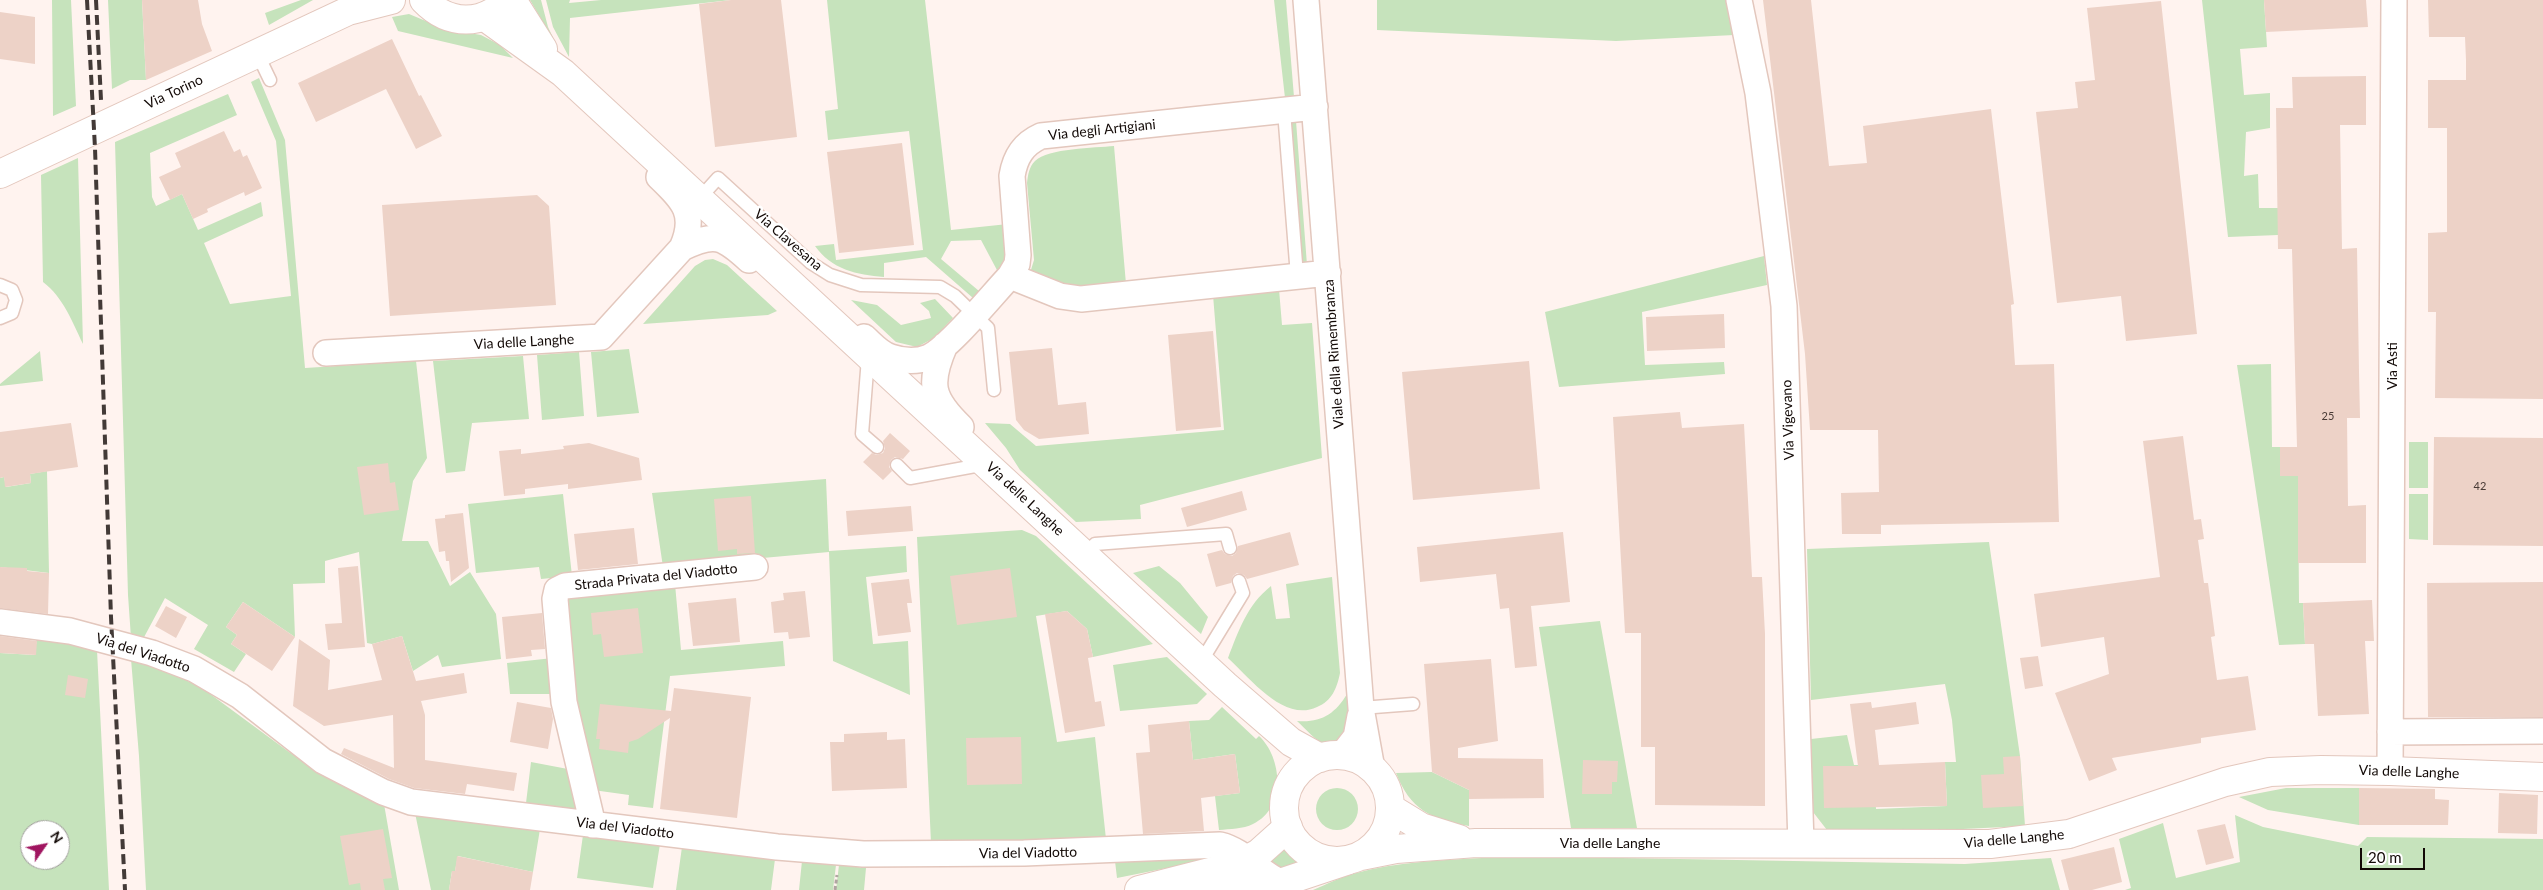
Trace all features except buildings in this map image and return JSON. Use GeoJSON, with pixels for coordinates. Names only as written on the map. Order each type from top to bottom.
{"type":"FeatureCollection","features":[{"type":"Feature","properties":{"kind":"main road","name":"Via Torino"},"geometry":{"type":"LineString","coordinates":[[0,174],[357,5],[391,0]]}},
{"type":"Feature","properties":{"kind":"main road"},"geometry":{"type":"LineString","coordinates":[[424,0],[444,16],[458,20],[472,20],[485,17],[510,0]]}},
{"type":"Feature","properties":{"kind":"main road","name":"Via delle Langhe"},"geometry":{"type":"LineString","coordinates":[[510,0],[539,44],[563,73]]}},
{"type":"Feature","properties":{"kind":"main road","name":"Via delle Langhe"},"geometry":{"type":"LineString","coordinates":[[485,17],[563,73],[1261,717],[1291,742],[1331,756],[1354,758],[1372,769],[1384,783],[1390,808],[1388,823],[1382,836],[1373,848],[1354,858]]}},
{"type":"Feature","properties":{"kind":"main road","name":"Via delle Langhe"},"geometry":{"type":"LineString","coordinates":[[1261,717],[1289,756],[1295,778]]}},
{"type":"Feature","properties":{"kind":"main road","name":"Via delle Langhe"},"geometry":{"type":"LineString","coordinates":[[1331,756],[1301,769],[1289,786],[1284,806],[1288,827],[1297,843],[1311,854],[1328,860],[1354,858],[1396,849],[1476,842],[1990,844],[2055,837],[2084,830],[2248,776],[2292,770],[2390,771],[2543,777]]}},
{"type":"Feature","properties":{"kind":"main road","name":"Via delle Langhe"},"geometry":{"type":"LineString","coordinates":[[1390,808],[1421,827],[1476,842]]}},
{"type":"Feature","properties":{"kind":"main road"},"geometry":{"type":"LineString","coordinates":[[1139,890],[1226,870],[1247,860],[1288,827]]}},
{"type":"Feature","properties":{"kind":"main road"},"geometry":{"type":"LineString","coordinates":[[1205,890],[1283,884],[1354,858]]}},
{"type":"Feature","properties":{"kind":"street","name":"Viale della Rimembranza"},"geometry":{"type":"LineString","coordinates":[[1306,0],[1362,708]]}},
{"type":"Feature","properties":{"kind":"street","name":"Via Vigevano"},"geometry":{"type":"LineString","coordinates":[[1739,0],[1758,92],[1784,298],[1801,844]]}},
{"type":"Feature","properties":{"kind":"street","name":"Via Asti"},"geometry":{"type":"LineString","coordinates":[[2390,771],[2394,0]]}},
{"type":"Feature","properties":{"kind":"street","name":"Via degli Artigiani"},"geometry":{"type":"LineString","coordinates":[[841,330],[859,333],[883,354],[901,360],[920,360],[931,356],[945,346],[1010,276],[1017,264],[1018,255],[1012,176],[1018,155],[1030,142],[1041,136],[1315,107]]}},
{"type":"Feature","properties":{"kind":"street","name":"Via delle Langhe"},"geometry":{"type":"LineString","coordinates":[[634,138],[640,155],[685,206],[689,227],[682,248]]}},
{"type":"Feature","properties":{"kind":"street","name":"Via delle Langhe"},"geometry":{"type":"LineString","coordinates":[[326,353],[600,337],[682,248],[701,239],[720,238],[730,242],[758,268],[789,282]]}},
{"type":"Feature","properties":{"kind":"street"},"geometry":{"type":"LineString","coordinates":[[1010,276],[1060,296],[1081,299],[1328,273]]}},
{"type":"Feature","properties":{"kind":"street","name":"Via degli Artigiani"},"geometry":{"type":"LineString","coordinates":[[945,346],[934,372],[937,394],[946,412],[970,436],[981,459]]}},
{"type":"Feature","properties":{"kind":"street","name":"Strada Privata del Viadotto"},"geometry":{"type":"LineString","coordinates":[[593,825],[564,702],[555,599],[557,590],[565,586],[755,567]]}},
{"type":"Feature","properties":{"kind":"street","name":"Via del Viadotto"},"geometry":{"type":"LineString","coordinates":[[0,622],[70,631],[152,653],[194,669],[240,696],[323,761],[396,798],[593,825],[776,847],[863,854],[1024,853],[1209,845],[1230,848],[1264,874],[1283,884]]}},
{"type":"Feature","properties":{"kind":"street"},"geometry":{"type":"LineString","coordinates":[[1331,756],[1350,747],[1356,737],[1362,708]]}},
{"type":"Feature","properties":{"kind":"street"},"geometry":{"type":"LineString","coordinates":[[1362,708],[1372,769]]}},
{"type":"Feature","properties":{"kind":"street"},"geometry":{"type":"LineString","coordinates":[[2390,732],[2543,731]]}},
{"type":"Feature","properties":{"kind":"lane"},"geometry":{"type":"LineString","coordinates":[[257,53],[270,80]]}},
{"type":"Feature","properties":{"kind":"lane"},"geometry":{"type":"LineString","coordinates":[[1284,111],[1297,276]]}},
{"type":"Feature","properties":{"kind":"lane","name":"Via Clavesana"},"geometry":{"type":"LineString","coordinates":[[700,198],[718,178],[811,263],[830,275],[861,285],[940,287],[955,296],[988,328],[994,390]]}},
{"type":"Feature","properties":{"kind":"lane"},"geometry":{"type":"LineString","coordinates":[[0,285],[12,290],[16,300],[12,313],[0,318]]}},
{"type":"Feature","properties":{"kind":"lane"},"geometry":{"type":"LineString","coordinates":[[868,355],[862,434],[877,447]]}},
{"type":"Feature","properties":{"kind":"lane"},"geometry":{"type":"LineString","coordinates":[[897,465],[910,478],[981,459]]}},
{"type":"Feature","properties":{"kind":"lane"},"geometry":{"type":"LineString","coordinates":[[1084,555],[1095,544],[1226,534],[1230,548]]}},
{"type":"Feature","properties":{"kind":"lane"},"geometry":{"type":"LineString","coordinates":[[1201,662],[1243,593],[1239,581]]}},
{"type":"Feature","properties":{"kind":"lane"},"geometry":{"type":"LineString","coordinates":[[1362,708],[1413,704]]}},
{"type":"Feature","properties":{"kind":"green space"},"geometry":{"type":"Polygon","coordinates":[[[52,0],[71,0],[76,106],[53,116],[52,0]]]}},
{"type":"Feature","properties":{"kind":"green space"},"geometry":{"type":"Polygon","coordinates":[[[108,0],[142,0],[146,80],[130,80],[112,89],[108,0]]]}},
{"type":"Feature","properties":{"kind":"green space"},"geometry":{"type":"Polygon","coordinates":[[[301,0],[313,0],[269,25],[265,13],[301,0]]]}},
{"type":"Feature","properties":{"kind":"green space"},"geometry":{"type":"Polygon","coordinates":[[[530,0],[541,0],[548,27],[558,48],[530,0]]]}},
{"type":"Feature","properties":{"kind":"green space"},"geometry":{"type":"Polygon","coordinates":[[[546,0],[570,0],[569,3],[601,0],[731,0],[570,18],[569,57],[553,27],[546,0]]]}},
{"type":"Feature","properties":{"kind":"green space"},"geometry":{"type":"Polygon","coordinates":[[[827,0],[925,0],[951,230],[1008,224],[1010,253],[998,272],[981,240],[951,241],[941,259],[979,291],[973,298],[926,257],[884,263],[884,277],[845,269],[821,254],[815,246],[834,244],[836,260],[923,250],[909,131],[828,140],[825,111],[838,109],[827,0]]]}},
{"type":"Feature","properties":{"kind":"green space"},"geometry":{"type":"Polygon","coordinates":[[[1274,0],[1286,0],[1294,97],[1285,98],[1274,0]]]}},
{"type":"Feature","properties":{"kind":"green space"},"geometry":{"type":"Polygon","coordinates":[[[1377,0],[1727,0],[1734,35],[1616,41],[1377,30],[1377,0]]]}},
{"type":"Feature","properties":{"kind":"green space"},"geometry":{"type":"Polygon","coordinates":[[[2202,0],[2264,0],[2267,47],[2240,49],[2244,95],[2270,93],[2270,128],[2246,132],[2244,176],[2258,174],[2259,208],[2278,208],[2278,235],[2228,237],[2202,0]]]}},
{"type":"Feature","properties":{"kind":"green space"},"geometry":{"type":"Polygon","coordinates":[[[409,14],[445,29],[481,35],[500,45],[513,58],[398,31],[392,17],[409,14]]]}},
{"type":"Feature","properties":{"kind":"green space"},"geometry":{"type":"Polygon","coordinates":[[[259,78],[285,140],[305,368],[416,361],[427,458],[413,481],[402,541],[428,541],[450,586],[470,572],[496,614],[501,659],[442,667],[438,655],[413,671],[402,636],[372,644],[367,643],[359,552],[325,561],[325,583],[293,584],[295,637],[243,602],[226,627],[237,635],[231,644],[246,654],[234,672],[194,649],[208,625],[165,598],[142,641],[131,638],[128,595],[115,142],[228,94],[237,115],[150,153],[152,197],[156,206],[182,194],[198,230],[261,202],[263,216],[204,243],[230,304],[291,296],[276,141],[251,82],[259,78]]]}},
{"type":"Feature","properties":{"kind":"green space"},"geometry":{"type":"Polygon","coordinates":[[[1296,121],[1307,265],[1300,266],[1288,122],[1296,121]]]}},
{"type":"Feature","properties":{"kind":"green space"},"geometry":{"type":"Polygon","coordinates":[[[1114,146],[1126,284],[1072,288],[1030,273],[1034,260],[1027,183],[1029,171],[1033,163],[1050,153],[1114,146]]]}},
{"type":"Feature","properties":{"kind":"green space"},"geometry":{"type":"Polygon","coordinates":[[[78,158],[83,344],[62,302],[43,282],[41,175],[78,158]]]}},
{"type":"Feature","properties":{"kind":"green space"},"geometry":{"type":"Polygon","coordinates":[[[1764,256],[1767,285],[1642,312],[1645,365],[1724,362],[1725,374],[1559,387],[1545,312],[1764,256]]]}},
{"type":"Feature","properties":{"kind":"green space"},"geometry":{"type":"Polygon","coordinates":[[[713,259],[727,265],[777,311],[768,315],[643,324],[695,266],[705,260],[713,259]]]}},
{"type":"Feature","properties":{"kind":"green space"},"geometry":{"type":"Polygon","coordinates":[[[1279,289],[1282,325],[1312,323],[1322,458],[1140,505],[1141,519],[1076,522],[1020,470],[1006,448],[985,423],[1010,424],[1036,446],[1224,430],[1213,295],[1279,289]]]}},
{"type":"Feature","properties":{"kind":"green space"},"geometry":{"type":"Polygon","coordinates":[[[935,299],[953,318],[934,338],[917,347],[896,342],[851,300],[877,305],[901,325],[931,318],[929,311],[920,303],[935,299]]]}},
{"type":"Feature","properties":{"kind":"green space"},"geometry":{"type":"Polygon","coordinates":[[[629,349],[639,413],[597,417],[591,352],[629,349]]]}},
{"type":"Feature","properties":{"kind":"green space"},"geometry":{"type":"Polygon","coordinates":[[[40,351],[43,381],[0,386],[0,384],[40,351]]]}},
{"type":"Feature","properties":{"kind":"green space"},"geometry":{"type":"Polygon","coordinates":[[[579,352],[584,416],[542,420],[537,355],[579,352]]]}},
{"type":"Feature","properties":{"kind":"green space"},"geometry":{"type":"Polygon","coordinates":[[[523,356],[529,419],[472,423],[465,471],[446,473],[433,361],[523,356]]]}},
{"type":"Feature","properties":{"kind":"green space"},"geometry":{"type":"Polygon","coordinates":[[[2271,364],[2272,447],[2280,447],[2280,476],[2298,476],[2299,603],[2303,603],[2305,644],[2279,645],[2237,365],[2271,364]]]}},
{"type":"Feature","properties":{"kind":"green space"},"geometry":{"type":"Polygon","coordinates":[[[2409,442],[2428,442],[2428,488],[2409,488],[2409,442]]]}},
{"type":"Feature","properties":{"kind":"green space"},"geometry":{"type":"Polygon","coordinates":[[[47,471],[49,573],[0,567],[0,478],[4,477],[6,487],[31,483],[30,474],[47,471]]]}},
{"type":"Feature","properties":{"kind":"green space"},"geometry":{"type":"Polygon","coordinates":[[[826,479],[829,551],[906,546],[907,572],[866,577],[873,644],[908,641],[910,695],[833,661],[829,552],[663,567],[652,493],[826,479]]]}},
{"type":"Feature","properties":{"kind":"green space"},"geometry":{"type":"Polygon","coordinates":[[[563,494],[572,576],[541,579],[539,567],[476,573],[468,504],[563,494]]]}},
{"type":"Feature","properties":{"kind":"green space"},"geometry":{"type":"Polygon","coordinates":[[[2409,494],[2428,494],[2428,540],[2409,539],[2409,494]]]}},
{"type":"Feature","properties":{"kind":"green space"},"geometry":{"type":"Polygon","coordinates":[[[1022,530],[1036,536],[1153,644],[1093,657],[1087,629],[1067,611],[1036,616],[1057,742],[1095,737],[1106,839],[931,843],[917,537],[1022,530]]]}},
{"type":"Feature","properties":{"kind":"green space"},"geometry":{"type":"Polygon","coordinates":[[[1989,542],[2020,756],[2025,826],[1963,829],[1827,830],[1813,812],[1811,739],[1847,735],[1854,765],[1874,765],[1876,809],[1947,806],[1945,762],[1956,762],[1952,720],[1945,684],[1811,700],[1807,549],[1989,542]]]}},
{"type":"Feature","properties":{"kind":"green space"},"geometry":{"type":"Polygon","coordinates":[[[1159,566],[1180,583],[1208,617],[1201,634],[1133,573],[1159,566]]]}},
{"type":"Feature","properties":{"kind":"green space"},"geometry":{"type":"Polygon","coordinates":[[[1332,577],[1340,673],[1337,684],[1330,698],[1317,707],[1305,710],[1292,709],[1268,696],[1228,658],[1240,628],[1250,610],[1271,586],[1276,619],[1290,618],[1286,584],[1332,577]]]}},
{"type":"Feature","properties":{"kind":"green space"},"geometry":{"type":"Polygon","coordinates":[[[675,584],[681,650],[783,641],[785,666],[670,676],[653,808],[628,805],[629,795],[593,790],[570,702],[561,596],[675,584]]]}},
{"type":"Feature","properties":{"kind":"green space"},"geometry":{"type":"Polygon","coordinates":[[[1600,621],[1637,828],[1571,828],[1539,627],[1600,621]]]}},
{"type":"Feature","properties":{"kind":"green space"},"geometry":{"type":"Polygon","coordinates":[[[37,635],[97,650],[109,890],[0,890],[0,653],[35,655],[37,635]]]}},
{"type":"Feature","properties":{"kind":"green space"},"geometry":{"type":"Polygon","coordinates":[[[1167,657],[1207,694],[1197,704],[1120,711],[1113,665],[1167,657]]]}},
{"type":"Feature","properties":{"kind":"green space"},"geometry":{"type":"Polygon","coordinates":[[[553,658],[555,694],[510,694],[507,663],[553,658]]]}},
{"type":"Feature","properties":{"kind":"green space"},"geometry":{"type":"Polygon","coordinates":[[[131,659],[169,672],[202,688],[289,752],[384,804],[399,890],[146,890],[139,756],[131,659]]]}},
{"type":"Feature","properties":{"kind":"green space"},"geometry":{"type":"Polygon","coordinates":[[[1347,694],[1348,708],[1344,735],[1334,745],[1327,745],[1319,741],[1297,721],[1320,719],[1326,716],[1338,707],[1347,694]]]}},
{"type":"Feature","properties":{"kind":"green space"},"geometry":{"type":"Polygon","coordinates":[[[1222,707],[1256,739],[1259,736],[1267,745],[1273,756],[1277,782],[1276,795],[1272,806],[1264,816],[1245,827],[1219,830],[1215,796],[1240,793],[1235,754],[1193,760],[1189,721],[1209,720],[1222,707]]]}},
{"type":"Feature","properties":{"kind":"green space"},"geometry":{"type":"Polygon","coordinates":[[[531,762],[573,770],[583,811],[526,803],[531,762]]]}},
{"type":"Feature","properties":{"kind":"green space"},"geometry":{"type":"Polygon","coordinates":[[[1432,772],[1469,790],[1469,826],[1444,820],[1424,811],[1408,796],[1396,773],[1432,772]]]}},
{"type":"Feature","properties":{"kind":"green space"},"geometry":{"type":"Polygon","coordinates":[[[1341,788],[1349,791],[1355,797],[1358,809],[1355,821],[1349,827],[1333,830],[1325,827],[1319,821],[1316,805],[1319,797],[1325,791],[1341,788]]]}},
{"type":"Feature","properties":{"kind":"green space"},"geometry":{"type":"Polygon","coordinates":[[[2286,788],[2359,788],[2359,825],[2268,810],[2239,797],[2286,788]]]}},
{"type":"Feature","properties":{"kind":"green space"},"geometry":{"type":"Polygon","coordinates":[[[415,813],[540,829],[533,872],[458,856],[455,871],[452,871],[449,890],[431,890],[415,813]]]}},
{"type":"Feature","properties":{"kind":"green space"},"geometry":{"type":"Polygon","coordinates":[[[2235,815],[2263,827],[2358,846],[2367,837],[2543,839],[2543,890],[2125,890],[2131,888],[2119,839],[2163,823],[2176,878],[2240,862],[2235,815]]]}},
{"type":"Feature","properties":{"kind":"green space"},"geometry":{"type":"Polygon","coordinates":[[[583,835],[660,844],[653,888],[577,878],[583,835]]]}},
{"type":"Feature","properties":{"kind":"green space"},"geometry":{"type":"Polygon","coordinates":[[[1286,842],[1309,865],[1282,875],[1262,862],[1286,842]]]}},
{"type":"Feature","properties":{"kind":"green space"},"geometry":{"type":"Polygon","coordinates":[[[682,847],[775,859],[771,890],[676,890],[682,847]]]}},
{"type":"Feature","properties":{"kind":"green space"},"geometry":{"type":"Polygon","coordinates":[[[1206,855],[1207,860],[1117,878],[1115,861],[1206,855]]]}},
{"type":"Feature","properties":{"kind":"green space"},"geometry":{"type":"Polygon","coordinates":[[[1482,858],[1622,858],[1965,864],[2051,858],[2060,890],[1313,890],[1350,875],[1371,869],[1403,864],[1482,858]]]}},
{"type":"Feature","properties":{"kind":"green space"},"geometry":{"type":"Polygon","coordinates":[[[802,861],[836,865],[833,890],[799,890],[802,861]]]}},
{"type":"Feature","properties":{"kind":"green space"},"geometry":{"type":"Polygon","coordinates":[[[839,865],[866,868],[864,890],[836,890],[839,865]]]}},
{"type":"Feature","properties":{"kind":"railway"},"geometry":{"type":"LineString","coordinates":[[87,0],[95,148],[111,617],[125,890]]}},
{"type":"Feature","properties":{"kind":"railway"},"geometry":{"type":"LineString","coordinates":[[96,0],[101,100]]}}]}
